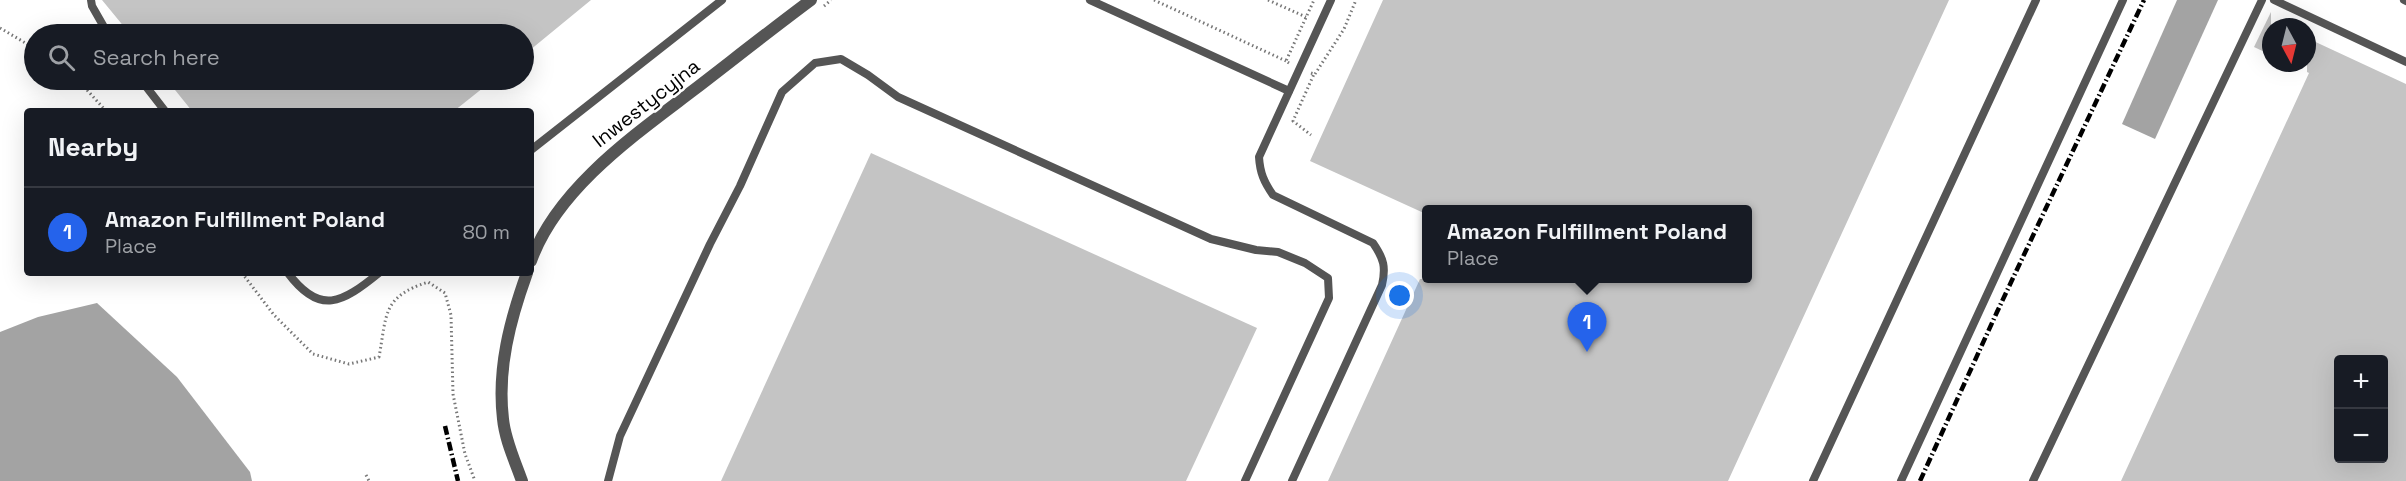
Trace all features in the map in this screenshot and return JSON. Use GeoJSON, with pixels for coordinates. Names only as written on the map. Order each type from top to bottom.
{"type":"FeatureCollection","features":[{"type":"Feature","properties":{"kind":"street","name":"Inwestycyjna"},"geometry":{"type":"LineString","coordinates":[[534,255],[557,213],[594,170],[653,121],[816,4]]}},
{"type":"Feature","properties":{"kind":"street"},"geometry":{"type":"LineString","coordinates":[[522,481],[503,421],[501,386],[505,346],[526,276]]}},
{"type":"Feature","properties":{"kind":"lane"},"geometry":{"type":"LineString","coordinates":[[91,0],[102,24]]}},
{"type":"Feature","properties":{"kind":"lane"},"geometry":{"type":"LineString","coordinates":[[534,148],[722,0]]}},
{"type":"Feature","properties":{"kind":"lane"},"geometry":{"type":"LineString","coordinates":[[1090,0],[1289,91]]}},
{"type":"Feature","properties":{"kind":"lane"},"geometry":{"type":"LineString","coordinates":[[1292,481],[1382,285],[1386,268],[1382,256],[1373,243],[1273,195],[1264,182],[1259,157],[1331,0]]}},
{"type":"Feature","properties":{"kind":"lane"},"geometry":{"type":"LineString","coordinates":[[1814,481],[2036,0]]}},
{"type":"Feature","properties":{"kind":"lane"},"geometry":{"type":"LineString","coordinates":[[1901,481],[2123,0]]}},
{"type":"Feature","properties":{"kind":"lane"},"geometry":{"type":"LineString","coordinates":[[2032,481],[2262,0]]}},
{"type":"Feature","properties":{"kind":"lane"},"geometry":{"type":"LineString","coordinates":[[2274,0],[2406,62]]}},
{"type":"Feature","properties":{"kind":"lane"},"geometry":{"type":"LineString","coordinates":[[608,481],[620,436],[782,92],[815,63],[841,59],[898,97],[1211,239],[1256,250],[1278,252],[1305,263],[1328,278],[1329,298],[1245,481]]}},
{"type":"Feature","properties":{"kind":"lane"},"geometry":{"type":"LineString","coordinates":[[149,90],[163,108]]}},
{"type":"Feature","properties":{"kind":"lane"},"geometry":{"type":"LineString","coordinates":[[290,276],[299,288],[322,301],[341,298],[360,289],[375,276]]}},
{"type":"Feature","properties":{"kind":"path"},"geometry":{"type":"LineString","coordinates":[[816,4],[831,0]]}},
{"type":"Feature","properties":{"kind":"path"},"geometry":{"type":"LineString","coordinates":[[1154,0],[1286,61]]}},
{"type":"Feature","properties":{"kind":"path"},"geometry":{"type":"LineString","coordinates":[[1268,0],[1306,17]]}},
{"type":"Feature","properties":{"kind":"path"},"geometry":{"type":"LineString","coordinates":[[1314,74],[1344,29],[1356,0]]}},
{"type":"Feature","properties":{"kind":"path"},"geometry":{"type":"LineString","coordinates":[[0,28],[24,42]]}},
{"type":"Feature","properties":{"kind":"path"},"geometry":{"type":"LineString","coordinates":[[87,90],[103,108]]}},
{"type":"Feature","properties":{"kind":"path"},"geometry":{"type":"LineString","coordinates":[[245,276],[274,315],[313,354],[349,364],[379,357],[388,308],[406,289],[428,282],[445,293],[452,315],[453,394],[465,454],[475,481]]}},
{"type":"Feature","properties":{"kind":"path"},"geometry":{"type":"LineString","coordinates":[[366,475],[369,481]]}},
{"type":"Feature","properties":{"kind":"shaded area"},"geometry":{"type":"Polygon","coordinates":[[[2177,0],[2218,0],[2155,139],[2122,124],[2177,0]]]}},
{"type":"Feature","properties":{"kind":"shaded area"},"geometry":{"type":"Polygon","coordinates":[[[97,303],[177,377],[250,472],[252,481],[0,481],[0,332],[38,317],[97,303]]]}},
{"type":"Feature","properties":{"kind":"building"},"geometry":{"type":"Polygon","coordinates":[[[102,0],[591,0],[534,47],[534,24],[122,24],[102,0]]]}},
{"type":"Feature","properties":{"kind":"building"},"geometry":{"type":"Polygon","coordinates":[[[1383,0],[1949,0],[1728,481],[1328,481],[1420,279],[1422,283],[1752,283],[1752,205],[1422,205],[1422,212],[1310,161],[1383,0]]]}},
{"type":"Feature","properties":{"kind":"building"},"geometry":{"type":"Polygon","coordinates":[[[2262,31],[2262,51],[2254,47],[2262,31]]]}},
{"type":"Feature","properties":{"kind":"building"},"geometry":{"type":"Polygon","coordinates":[[[2316,42],[2406,84],[2406,481],[2121,481],[2309,73],[2307,72],[2316,72],[2316,42]]]}},
{"type":"Feature","properties":{"kind":"building"},"geometry":{"type":"Polygon","coordinates":[[[175,90],[480,90],[458,108],[190,108],[175,90]]]}},
{"type":"Feature","properties":{"kind":"building"},"geometry":{"type":"Polygon","coordinates":[[[871,153],[1257,328],[1186,481],[721,481],[871,153]]]}},
{"type":"Feature","properties":{"kind":"railway"},"geometry":{"type":"LineString","coordinates":[[1920,481],[2144,0]]}},
{"type":"Feature","properties":{"kind":"railway"},"geometry":{"type":"LineString","coordinates":[[445,426],[458,481]]}},
{"type":"Feature","properties":{"kind":"place","name":"Amazon Fulfillment Poland"},"geometry":{"type":"Point","coordinates":[1587,352]}}]}
